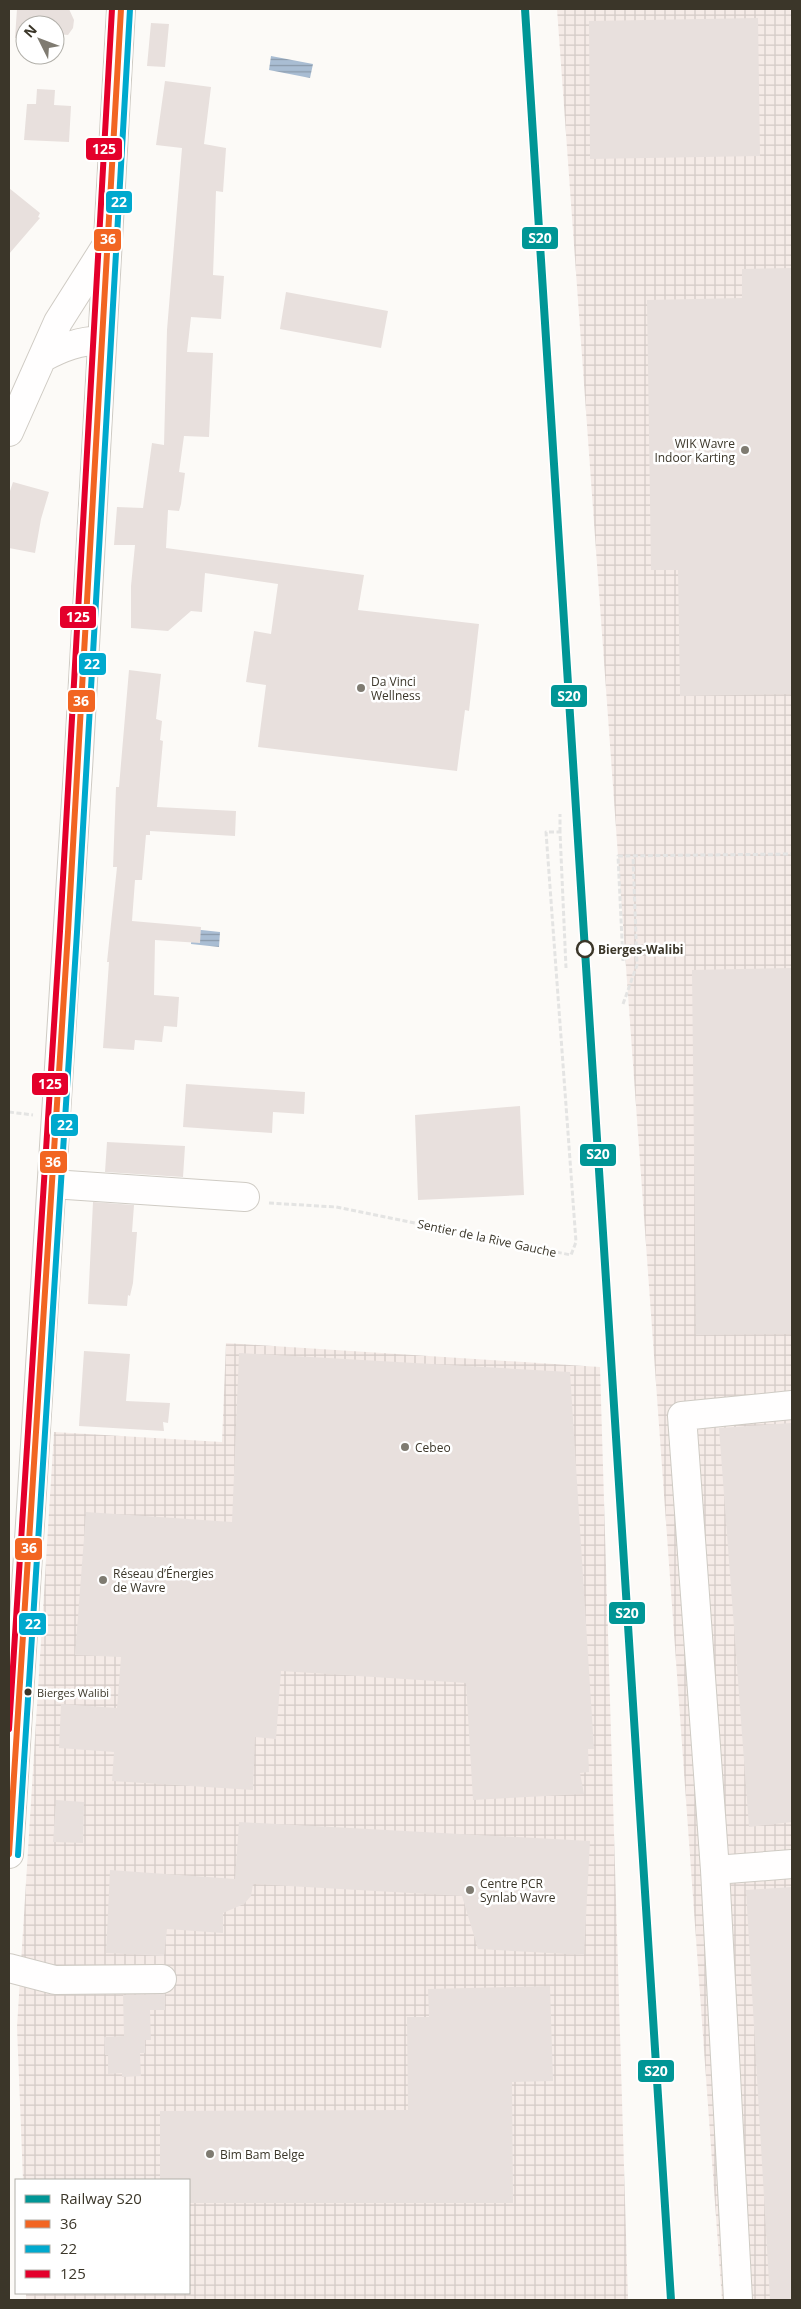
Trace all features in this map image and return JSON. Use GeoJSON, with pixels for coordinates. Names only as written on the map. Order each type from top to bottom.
{"type":"FeatureCollection","features":[{"type":"Feature","properties":{"kind":"main road"},"geometry":{"type":"LineString","coordinates":[[9,1854],[41,1401],[121,9]]}},
{"type":"Feature","properties":{"kind":"main road"},"geometry":{"type":"LineString","coordinates":[[9,432],[58,322],[108,243]]}},
{"type":"Feature","properties":{"kind":"main road"},"geometry":{"type":"LineString","coordinates":[[42,358],[81,341],[102,340]]}},
{"type":"Feature","properties":{"kind":"main road"},"geometry":{"type":"LineString","coordinates":[[52,1184],[245,1196]]}},
{"type":"Feature","properties":{"kind":"main road"},"geometry":{"type":"LineString","coordinates":[[738,2300],[715,1870],[682,1416],[792,1406]]}},
{"type":"Feature","properties":{"kind":"main road"},"geometry":{"type":"LineString","coordinates":[[715,1870],[792,1864]]}},
{"type":"Feature","properties":{"kind":"main road"},"geometry":{"type":"LineString","coordinates":[[9,1968],[55,1980],[162,1979]]}},
{"type":"Feature","properties":{"kind":"path"},"geometry":{"type":"LineString","coordinates":[[560,814],[566,968]]}},
{"type":"Feature","properties":{"kind":"path","name":"Sentier de la Rive Gauche"},"geometry":{"type":"LineString","coordinates":[[245,1196],[259,1202],[336,1207],[571,1255],[576,1242],[546,832],[560,832]]}},
{"type":"Feature","properties":{"kind":"path"},"geometry":{"type":"LineString","coordinates":[[623,961],[618,856],[792,854]]}},
{"type":"Feature","properties":{"kind":"path"},"geometry":{"type":"LineString","coordinates":[[623,1004],[637,965],[633,856]]}},
{"type":"Feature","properties":{"kind":"shaded area"},"geometry":{"type":"Polygon","coordinates":[[[557,9],[792,9],[792,2300],[722,2300],[557,9]]]}},
{"type":"Feature","properties":{"kind":"shaded area"},"geometry":{"type":"Polygon","coordinates":[[[226,1343],[600,1367],[628,2300],[26,2300],[26,2294],[190,2294],[190,2179],[23,2179],[17,2027],[54,1432],[222,1442],[226,1343]]]}},
{"type":"Feature","properties":{"kind":"water"},"geometry":{"type":"Polygon","coordinates":[[[271,56],[313,64],[310,78],[269,70],[271,56]]]}},
{"type":"Feature","properties":{"kind":"water"},"geometry":{"type":"Polygon","coordinates":[[[192,929],[220,932],[219,947],[191,944],[192,929]]]}},
{"type":"Feature","properties":{"kind":"building"},"geometry":{"type":"Polygon","coordinates":[[[17,9],[69,9],[74,20],[73,28],[68,35],[65,35],[65,15],[17,15],[17,9]]]}},
{"type":"Feature","properties":{"kind":"building"},"geometry":{"type":"Polygon","coordinates":[[[758,18],[760,156],[590,159],[589,21],[758,18]]]}},
{"type":"Feature","properties":{"kind":"building"},"geometry":{"type":"Polygon","coordinates":[[[151,23],[169,24],[165,67],[147,66],[151,23]]]}},
{"type":"Feature","properties":{"kind":"building"},"geometry":{"type":"Polygon","coordinates":[[[165,81],[211,87],[204,144],[226,148],[223,192],[216,191],[213,275],[224,276],[221,319],[191,317],[187,352],[213,353],[209,437],[184,436],[179,472],[185,473],[181,504],[179,511],[168,510],[166,548],[364,575],[358,610],[479,624],[469,711],[465,710],[457,771],[258,747],[266,685],[246,682],[254,631],[271,634],[278,584],[205,573],[202,612],[191,611],[168,631],[131,628],[131,586],[135,545],[114,545],[117,507],[143,508],[152,443],[164,445],[167,330],[182,148],[156,145],[165,81]]]}},
{"type":"Feature","properties":{"kind":"building"},"geometry":{"type":"Polygon","coordinates":[[[37,89],[55,90],[54,105],[71,106],[69,142],[24,140],[27,104],[36,104],[37,89]]]}},
{"type":"Feature","properties":{"kind":"building"},"geometry":{"type":"Polygon","coordinates":[[[9,188],[40,213],[38,217],[40,218],[9,254],[9,188]]]}},
{"type":"Feature","properties":{"kind":"building"},"geometry":{"type":"Polygon","coordinates":[[[792,268],[792,694],[680,696],[678,570],[651,570],[647,300],[742,298],[742,269],[792,268]]]}},
{"type":"Feature","properties":{"kind":"building"},"geometry":{"type":"Polygon","coordinates":[[[286,292],[388,311],[381,348],[280,329],[286,292]]]}},
{"type":"Feature","properties":{"kind":"building"},"geometry":{"type":"Polygon","coordinates":[[[13,482],[49,492],[41,519],[35,553],[9,548],[9,494],[13,482]]]}},
{"type":"Feature","properties":{"kind":"building"},"geometry":{"type":"Polygon","coordinates":[[[129,670],[161,674],[156,719],[162,721],[160,740],[163,741],[157,807],[236,811],[235,836],[150,831],[150,835],[146,835],[142,880],[135,880],[132,921],[201,927],[200,943],[155,940],[154,995],[179,997],[177,1027],[164,1026],[162,1042],[135,1040],[134,1050],[103,1048],[109,962],[107,962],[117,867],[113,867],[116,787],[119,787],[129,670]]]}},
{"type":"Feature","properties":{"kind":"building"},"geometry":{"type":"Polygon","coordinates":[[[792,968],[792,1334],[696,1335],[692,970],[792,968]]]}},
{"type":"Feature","properties":{"kind":"building"},"geometry":{"type":"Polygon","coordinates":[[[186,1084],[305,1092],[304,1114],[273,1112],[272,1133],[183,1127],[186,1084]]]}},
{"type":"Feature","properties":{"kind":"building"},"geometry":{"type":"Polygon","coordinates":[[[520,1106],[524,1195],[418,1200],[415,1115],[520,1106]]]}},
{"type":"Feature","properties":{"kind":"building"},"geometry":{"type":"Polygon","coordinates":[[[107,1142],[185,1146],[183,1177],[105,1172],[107,1142]]]}},
{"type":"Feature","properties":{"kind":"building"},"geometry":{"type":"Polygon","coordinates":[[[93,1202],[134,1205],[132,1232],[137,1232],[133,1283],[130,1296],[128,1295],[127,1306],[88,1304],[93,1202]]]}},
{"type":"Feature","properties":{"kind":"building"},"geometry":{"type":"Polygon","coordinates":[[[84,1351],[130,1354],[126,1401],[170,1403],[168,1423],[163,1422],[164,1431],[79,1426],[84,1351]]]}},
{"type":"Feature","properties":{"kind":"building"},"geometry":{"type":"Polygon","coordinates":[[[239,1353],[570,1372],[594,1749],[588,1749],[589,1772],[580,1773],[584,1794],[473,1800],[466,1683],[281,1671],[276,1739],[255,1737],[253,1790],[112,1781],[114,1752],[59,1748],[61,1704],[117,1708],[121,1657],[75,1655],[86,1512],[232,1522],[239,1353]]]}},
{"type":"Feature","properties":{"kind":"building"},"geometry":{"type":"Polygon","coordinates":[[[792,1423],[792,1822],[749,1827],[719,1428],[792,1423]]]}},
{"type":"Feature","properties":{"kind":"building"},"geometry":{"type":"Polygon","coordinates":[[[56,1800],[84,1802],[83,1843],[53,1842],[56,1800]]]}},
{"type":"Feature","properties":{"kind":"building","name":"Centre PCR Synlab Wavre"},"geometry":{"type":"Polygon","coordinates":[[[239,1822],[590,1841],[584,1955],[478,1949],[462,1896],[253,1884],[251,1896],[244,1904],[223,1913],[223,1933],[167,1929],[164,1956],[106,1953],[110,1870],[235,1879],[239,1822]]]}},
{"type":"Feature","properties":{"kind":"building"},"geometry":{"type":"Polygon","coordinates":[[[792,1887],[792,2300],[770,2300],[746,1890],[792,1887]]]}},
{"type":"Feature","properties":{"kind":"building"},"geometry":{"type":"Polygon","coordinates":[[[550,1986],[553,2081],[512,2082],[513,2203],[190,2203],[190,2179],[160,2179],[160,2111],[408,2110],[407,2017],[429,2017],[428,1989],[550,1986]]]}},
{"type":"Feature","properties":{"kind":"building"},"geometry":{"type":"Polygon","coordinates":[[[165,1994],[165,2010],[150,2010],[151,2040],[145,2040],[145,2053],[140,2053],[141,2076],[122,2077],[122,2073],[108,2074],[108,2055],[105,2055],[104,2037],[124,2036],[123,1995],[165,1994]]]}},
{"type":"Feature","properties":{"kind":"rail line","name":"S20"},"geometry":{"type":"LineString","coordinates":[[525,9],[671,2300]]}},
{"type":"Feature","properties":{"kind":"transit line","name":"125"},"geometry":{"type":"LineString","coordinates":[[9,1729],[60,931],[112,9]]}},
{"type":"Feature","properties":{"kind":"transit line","name":"36"},"geometry":{"type":"LineString","coordinates":[[9,1854],[68,932],[121,9]]}},
{"type":"Feature","properties":{"kind":"transit line","name":"22"},"geometry":{"type":"LineString","coordinates":[[18,1855],[77,932],[130,9]]}},
{"type":"Feature","properties":{"kind":"place","name":"WIK Wavre Indoor Karting"},"geometry":{"type":"Point","coordinates":[745,450]}},
{"type":"Feature","properties":{"kind":"place","name":"Da Vinci Wellness"},"geometry":{"type":"Point","coordinates":[361,688]}},
{"type":"Feature","properties":{"kind":"place","name":"Bierges-Walibi"},"geometry":{"type":"Point","coordinates":[585,949]}},
{"type":"Feature","properties":{"kind":"place","name":"Cebeo"},"geometry":{"type":"Point","coordinates":[405,1447]}},
{"type":"Feature","properties":{"kind":"place","name":"Réseau d’Énergies de Wavre"},"geometry":{"type":"Point","coordinates":[103,1580]}},
{"type":"Feature","properties":{"kind":"place","name":"Bierges Walibi"},"geometry":{"type":"Point","coordinates":[28,1692]}},
{"type":"Feature","properties":{"kind":"place","name":"Centre PCR Synlab Wavre"},"geometry":{"type":"Point","coordinates":[470,1890]}},
{"type":"Feature","properties":{"kind":"place","name":"Bim Bam Belge"},"geometry":{"type":"Point","coordinates":[210,2154]}}]}
